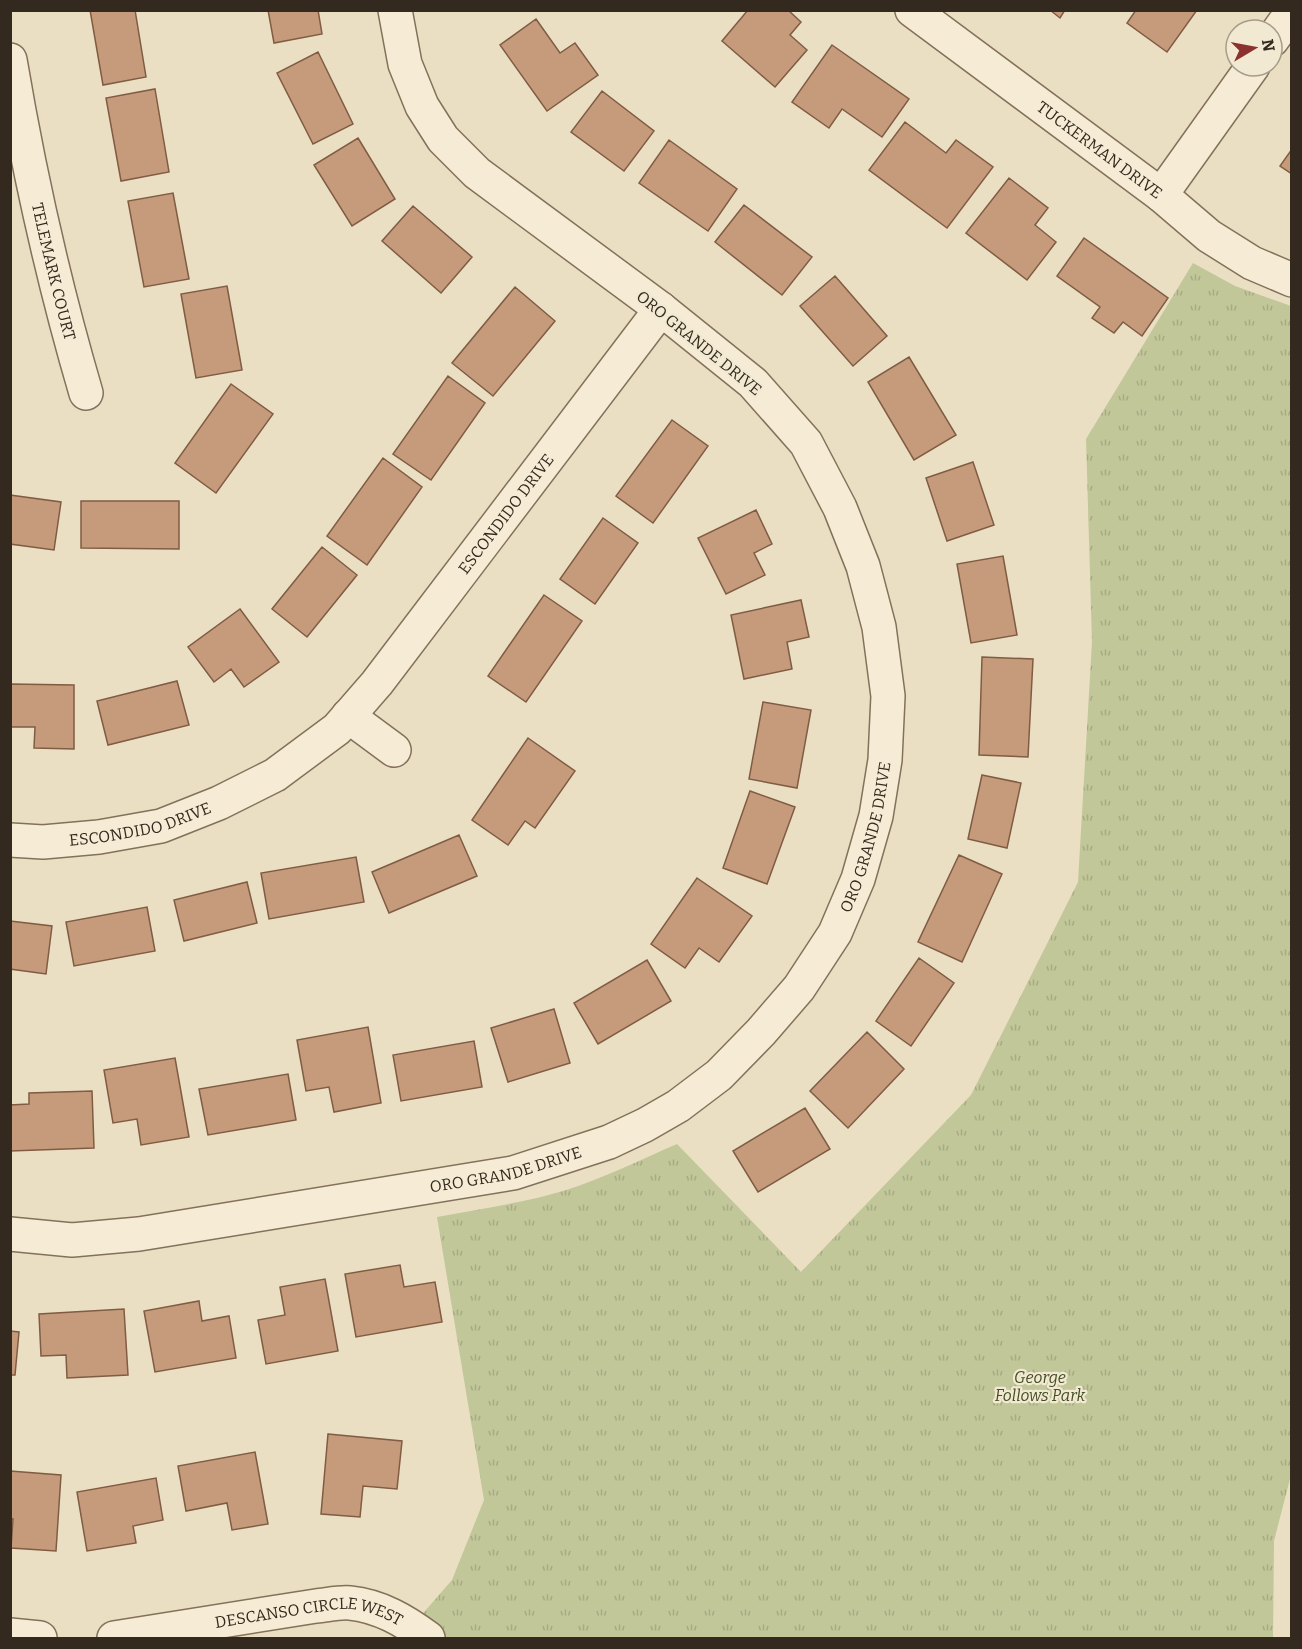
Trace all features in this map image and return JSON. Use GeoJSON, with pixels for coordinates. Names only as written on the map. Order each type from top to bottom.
{"type":"FeatureCollection","features":[{"type":"Feature","properties":{"kind":"street","name":"ORO GRANDE DRIVE"},"geometry":{"type":"LineString","coordinates":[[10,1234],[72,1240],[139,1234],[513,1173],[609,1142],[678,1106],[719,1075],[761,1032],[799,988],[835,933],[858,879],[876,816],[885,760],[888,696],[879,627],[863,566],[840,508],[806,443],[753,383],[661,309],[477,173],[443,139],[422,106],[405,64],[395,10]]}},
{"type":"Feature","properties":{"kind":"street","name":"TUCKERMAN DRIVE"},"geometry":{"type":"LineString","coordinates":[[912,10],[1161,195],[1209,236],[1252,263],[1292,280]]}},
{"type":"Feature","properties":{"kind":"street","name":"TELEMARK COURT"},"geometry":{"type":"LineString","coordinates":[[10,60],[18,151],[86,393]]}},
{"type":"Feature","properties":{"kind":"street"},"geometry":{"type":"LineString","coordinates":[[1161,195],[1244,78]]}},
{"type":"Feature","properties":{"kind":"street","name":"ESCONDIDO DRIVE"},"geometry":{"type":"LineString","coordinates":[[10,840],[43,842],[99,837],[161,826],[219,803],[275,775],[338,729],[377,683],[661,309]]}},
{"type":"Feature","properties":{"kind":"street"},"geometry":{"type":"LineString","coordinates":[[348,716],[394,750]]}},
{"type":"Feature","properties":{"kind":"street","name":"DESCANSO CIRCLE WEST"},"geometry":{"type":"LineString","coordinates":[[114,1638],[316,1606],[349,1603],[383,1610],[428,1638]]}},
{"type":"Feature","properties":{"kind":"street"},"geometry":{"type":"LineString","coordinates":[[10,1635],[40,1638]]}},
{"type":"Feature","properties":{"kind":"green space","name":"George Follows Park"},"geometry":{"type":"Polygon","coordinates":[[[1193,263],[1235,286],[1291,306],[1292,1471],[1274,1541],[1273,1638],[428,1638],[412,1626],[452,1580],[484,1500],[437,1217],[563,1191],[677,1144],[801,1272],[971,1095],[1078,882],[1092,642],[1086,439],[1193,263]]]}},
{"type":"Feature","properties":{"kind":"building"},"geometry":{"type":"Polygon","coordinates":[[[90,10],[135,10],[146,77],[103,85],[90,10]]]}},
{"type":"Feature","properties":{"kind":"building"},"geometry":{"type":"Polygon","coordinates":[[[268,10],[318,10],[322,34],[274,43],[268,10]]]}},
{"type":"Feature","properties":{"kind":"building"},"geometry":{"type":"Polygon","coordinates":[[[748,10],[788,10],[801,22],[790,35],[807,50],[775,87],[722,41],[748,10]]]}},
{"type":"Feature","properties":{"kind":"building"},"geometry":{"type":"Polygon","coordinates":[[[1050,10],[1065,10],[1060,18],[1050,10]]]}},
{"type":"Feature","properties":{"kind":"building"},"geometry":{"type":"Polygon","coordinates":[[[1136,10],[1197,10],[1167,52],[1127,23],[1136,10]]]}},
{"type":"Feature","properties":{"kind":"building"},"geometry":{"type":"Polygon","coordinates":[[[536,19],[560,53],[575,43],[598,75],[547,111],[500,45],[536,19]]]}},
{"type":"Feature","properties":{"kind":"building"},"geometry":{"type":"Polygon","coordinates":[[[832,45],[909,99],[882,137],[842,109],[829,128],[792,102],[832,45]]]}},
{"type":"Feature","properties":{"kind":"building"},"geometry":{"type":"Polygon","coordinates":[[[318,52],[353,124],[313,144],[277,73],[318,52]]]}},
{"type":"Feature","properties":{"kind":"building"},"geometry":{"type":"Polygon","coordinates":[[[155,89],[169,172],[121,181],[106,98],[155,89]]]}},
{"type":"Feature","properties":{"kind":"building"},"geometry":{"type":"Polygon","coordinates":[[[602,91],[654,131],[624,171],[571,132],[602,91]]]}},
{"type":"Feature","properties":{"kind":"building"},"geometry":{"type":"Polygon","coordinates":[[[905,122],[946,153],[956,140],[993,167],[947,228],[869,170],[905,122]]]}},
{"type":"Feature","properties":{"kind":"building"},"geometry":{"type":"Polygon","coordinates":[[[358,138],[395,199],[352,226],[314,165],[358,138]]]}},
{"type":"Feature","properties":{"kind":"building"},"geometry":{"type":"Polygon","coordinates":[[[669,140],[737,189],[708,231],[639,183],[669,140]]]}},
{"type":"Feature","properties":{"kind":"building"},"geometry":{"type":"Polygon","coordinates":[[[1292,149],[1292,174],[1280,166],[1292,149]]]}},
{"type":"Feature","properties":{"kind":"building"},"geometry":{"type":"Polygon","coordinates":[[[1009,178],[1048,208],[1035,225],[1056,242],[1027,280],[966,233],[1009,178]]]}},
{"type":"Feature","properties":{"kind":"building"},"geometry":{"type":"Polygon","coordinates":[[[173,193],[189,279],[144,287],[128,201],[173,193]]]}},
{"type":"Feature","properties":{"kind":"building"},"geometry":{"type":"Polygon","coordinates":[[[744,205],[812,257],[782,295],[715,242],[744,205]]]}},
{"type":"Feature","properties":{"kind":"building"},"geometry":{"type":"Polygon","coordinates":[[[413,206],[472,257],[441,293],[382,241],[413,206]]]}},
{"type":"Feature","properties":{"kind":"building"},"geometry":{"type":"Polygon","coordinates":[[[1084,238],[1168,298],[1142,336],[1123,322],[1114,333],[1092,318],[1100,307],[1057,276],[1084,238]]]}},
{"type":"Feature","properties":{"kind":"building"},"geometry":{"type":"Polygon","coordinates":[[[835,276],[887,336],[853,366],[800,306],[835,276]]]}},
{"type":"Feature","properties":{"kind":"building"},"geometry":{"type":"Polygon","coordinates":[[[227,286],[242,370],[196,378],[181,294],[227,286]]]}},
{"type":"Feature","properties":{"kind":"building"},"geometry":{"type":"Polygon","coordinates":[[[515,287],[555,321],[493,396],[452,363],[515,287]]]}},
{"type":"Feature","properties":{"kind":"building"},"geometry":{"type":"Polygon","coordinates":[[[909,357],[956,435],[914,460],[868,382],[909,357]]]}},
{"type":"Feature","properties":{"kind":"building"},"geometry":{"type":"Polygon","coordinates":[[[448,376],[485,403],[431,480],[393,454],[448,376]]]}},
{"type":"Feature","properties":{"kind":"building"},"geometry":{"type":"Polygon","coordinates":[[[231,384],[273,414],[216,493],[175,463],[231,384]]]}},
{"type":"Feature","properties":{"kind":"building"},"geometry":{"type":"Polygon","coordinates":[[[672,420],[708,446],[653,523],[616,496],[672,420]]]}},
{"type":"Feature","properties":{"kind":"building"},"geometry":{"type":"Polygon","coordinates":[[[383,458],[422,487],[367,565],[327,536],[383,458]]]}},
{"type":"Feature","properties":{"kind":"building"},"geometry":{"type":"Polygon","coordinates":[[[973,462],[994,525],[947,541],[926,478],[973,462]]]}},
{"type":"Feature","properties":{"kind":"building"},"geometry":{"type":"Polygon","coordinates":[[[10,495],[61,502],[54,550],[10,544],[10,495]]]}},
{"type":"Feature","properties":{"kind":"building"},"geometry":{"type":"Polygon","coordinates":[[[81,501],[179,501],[179,549],[81,548],[81,501]]]}},
{"type":"Feature","properties":{"kind":"building"},"geometry":{"type":"Polygon","coordinates":[[[756,510],[772,544],[754,553],[765,575],[726,594],[698,538],[756,510]]]}},
{"type":"Feature","properties":{"kind":"building"},"geometry":{"type":"Polygon","coordinates":[[[603,518],[638,543],[595,604],[560,579],[603,518]]]}},
{"type":"Feature","properties":{"kind":"building"},"geometry":{"type":"Polygon","coordinates":[[[322,547],[357,575],[307,637],[272,609],[322,547]]]}},
{"type":"Feature","properties":{"kind":"building"},"geometry":{"type":"Polygon","coordinates":[[[1003,556],[1017,635],[971,643],[957,564],[1003,556]]]}},
{"type":"Feature","properties":{"kind":"building"},"geometry":{"type":"Polygon","coordinates":[[[544,595],[582,621],[526,702],[488,676],[544,595]]]}},
{"type":"Feature","properties":{"kind":"building"},"geometry":{"type":"Polygon","coordinates":[[[801,600],[809,637],[787,642],[792,669],[744,679],[731,615],[801,600]]]}},
{"type":"Feature","properties":{"kind":"building"},"geometry":{"type":"Polygon","coordinates":[[[240,609],[279,662],[244,687],[231,669],[214,682],[188,647],[240,609]]]}},
{"type":"Feature","properties":{"kind":"building"},"geometry":{"type":"Polygon","coordinates":[[[982,657],[1033,659],[1028,757],[979,755],[982,657]]]}},
{"type":"Feature","properties":{"kind":"building"},"geometry":{"type":"Polygon","coordinates":[[[177,681],[189,725],[108,745],[97,701],[177,681]]]}},
{"type":"Feature","properties":{"kind":"building"},"geometry":{"type":"Polygon","coordinates":[[[10,684],[74,685],[74,749],[34,748],[35,727],[10,727],[10,684]]]}},
{"type":"Feature","properties":{"kind":"building"},"geometry":{"type":"Polygon","coordinates":[[[763,702],[811,710],[797,788],[749,779],[763,702]]]}},
{"type":"Feature","properties":{"kind":"building"},"geometry":{"type":"Polygon","coordinates":[[[528,738],[575,771],[535,828],[525,821],[508,845],[472,820],[528,738]]]}},
{"type":"Feature","properties":{"kind":"building"},"geometry":{"type":"Polygon","coordinates":[[[982,775],[1021,783],[1007,848],[968,839],[982,775]]]}},
{"type":"Feature","properties":{"kind":"building"},"geometry":{"type":"Polygon","coordinates":[[[750,791],[795,807],[767,884],[723,868],[750,791]]]}},
{"type":"Feature","properties":{"kind":"building"},"geometry":{"type":"Polygon","coordinates":[[[459,835],[477,876],[389,913],[372,872],[459,835]]]}},
{"type":"Feature","properties":{"kind":"building"},"geometry":{"type":"Polygon","coordinates":[[[959,855],[1002,874],[962,962],[918,942],[959,855]]]}},
{"type":"Feature","properties":{"kind":"building"},"geometry":{"type":"Polygon","coordinates":[[[356,857],[364,902],[269,919],[261,873],[356,857]]]}},
{"type":"Feature","properties":{"kind":"building"},"geometry":{"type":"Polygon","coordinates":[[[697,878],[752,916],[719,962],[699,948],[685,968],[651,944],[697,878]]]}},
{"type":"Feature","properties":{"kind":"building"},"geometry":{"type":"Polygon","coordinates":[[[247,882],[257,923],[184,941],[174,900],[247,882]]]}},
{"type":"Feature","properties":{"kind":"building"},"geometry":{"type":"Polygon","coordinates":[[[147,907],[155,951],[74,966],[66,922],[147,907]]]}},
{"type":"Feature","properties":{"kind":"building"},"geometry":{"type":"Polygon","coordinates":[[[10,921],[52,926],[46,974],[10,969],[10,921]]]}},
{"type":"Feature","properties":{"kind":"building"},"geometry":{"type":"Polygon","coordinates":[[[919,958],[954,983],[911,1046],[876,1021],[919,958]]]}},
{"type":"Feature","properties":{"kind":"building"},"geometry":{"type":"Polygon","coordinates":[[[647,960],[671,1001],[598,1044],[574,1003],[647,960]]]}},
{"type":"Feature","properties":{"kind":"building"},"geometry":{"type":"Polygon","coordinates":[[[554,1009],[570,1063],[508,1082],[491,1028],[554,1009]]]}},
{"type":"Feature","properties":{"kind":"building"},"geometry":{"type":"Polygon","coordinates":[[[368,1027],[381,1103],[334,1112],[329,1087],[306,1091],[297,1040],[368,1027]]]}},
{"type":"Feature","properties":{"kind":"building"},"geometry":{"type":"Polygon","coordinates":[[[867,1032],[904,1069],[848,1128],[810,1091],[867,1032]]]}},
{"type":"Feature","properties":{"kind":"building"},"geometry":{"type":"Polygon","coordinates":[[[474,1041],[482,1087],[401,1101],[393,1055],[474,1041]]]}},
{"type":"Feature","properties":{"kind":"building"},"geometry":{"type":"Polygon","coordinates":[[[175,1058],[189,1137],[141,1145],[137,1119],[113,1123],[104,1070],[175,1058]]]}},
{"type":"Feature","properties":{"kind":"building"},"geometry":{"type":"Polygon","coordinates":[[[288,1074],[296,1120],[208,1135],[199,1089],[288,1074]]]}},
{"type":"Feature","properties":{"kind":"building"},"geometry":{"type":"Polygon","coordinates":[[[92,1091],[94,1148],[10,1151],[10,1105],[29,1104],[29,1093],[92,1091]]]}},
{"type":"Feature","properties":{"kind":"building"},"geometry":{"type":"Polygon","coordinates":[[[805,1108],[830,1149],[758,1192],[733,1151],[805,1108]]]}},
{"type":"Feature","properties":{"kind":"building"},"geometry":{"type":"Polygon","coordinates":[[[400,1265],[404,1287],[435,1282],[442,1322],[356,1337],[345,1274],[400,1265]]]}},
{"type":"Feature","properties":{"kind":"building"},"geometry":{"type":"Polygon","coordinates":[[[325,1279],[338,1351],[266,1364],[258,1320],[285,1315],[280,1287],[325,1279]]]}},
{"type":"Feature","properties":{"kind":"building"},"geometry":{"type":"Polygon","coordinates":[[[199,1301],[202,1321],[229,1316],[236,1358],[155,1372],[144,1311],[199,1301]]]}},
{"type":"Feature","properties":{"kind":"building"},"geometry":{"type":"Polygon","coordinates":[[[124,1309],[128,1375],[67,1378],[66,1355],[41,1356],[39,1314],[124,1309]]]}},
{"type":"Feature","properties":{"kind":"building"},"geometry":{"type":"Polygon","coordinates":[[[10,1331],[19,1332],[15,1375],[10,1375],[10,1331]]]}},
{"type":"Feature","properties":{"kind":"building"},"geometry":{"type":"Polygon","coordinates":[[[328,1434],[402,1441],[397,1489],[363,1486],[360,1517],[321,1514],[328,1434]]]}},
{"type":"Feature","properties":{"kind":"building"},"geometry":{"type":"Polygon","coordinates":[[[255,1452],[268,1524],[232,1530],[227,1503],[186,1511],[178,1466],[255,1452]]]}},
{"type":"Feature","properties":{"kind":"building"},"geometry":{"type":"Polygon","coordinates":[[[10,1471],[61,1475],[56,1551],[11,1548],[13,1519],[10,1519],[10,1471]]]}},
{"type":"Feature","properties":{"kind":"building"},"geometry":{"type":"Polygon","coordinates":[[[156,1478],[163,1520],[133,1526],[136,1543],[87,1551],[77,1492],[156,1478]]]}}]}
